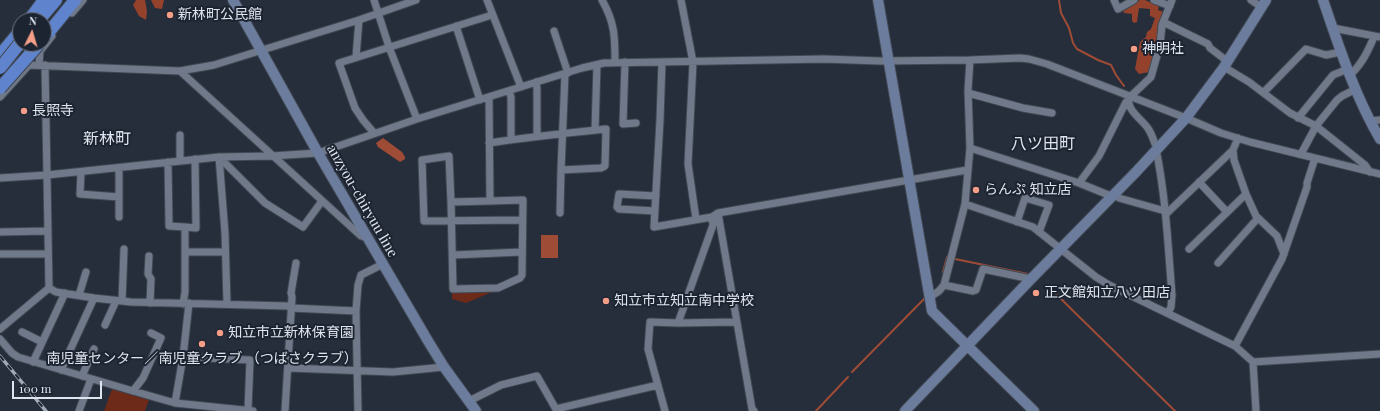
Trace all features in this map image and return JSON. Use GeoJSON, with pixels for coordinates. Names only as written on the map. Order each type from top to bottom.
{"type":"FeatureCollection","features":[{"type":"Feature","properties":{"kind":"highway"},"geometry":{"type":"LineString","coordinates":[[35,12],[44,0]]}},
{"type":"Feature","properties":{"kind":"highway"},"geometry":{"type":"LineString","coordinates":[[46,12],[56,0]]}},
{"type":"Feature","properties":{"kind":"highway"},"geometry":{"type":"LineString","coordinates":[[52,17],[66,0]]}},
{"type":"Feature","properties":{"kind":"highway"},"geometry":{"type":"LineString","coordinates":[[52,28],[75,0]]}},
{"type":"Feature","properties":{"kind":"highway"},"geometry":{"type":"LineString","coordinates":[[0,55],[12,41]]}},
{"type":"Feature","properties":{"kind":"highway"},"geometry":{"type":"LineString","coordinates":[[0,68],[13,52]]}},
{"type":"Feature","properties":{"kind":"highway"},"geometry":{"type":"LineString","coordinates":[[0,79],[23,52]]}},
{"type":"Feature","properties":{"kind":"highway"},"geometry":{"type":"LineString","coordinates":[[0,88],[32,52]]}},
{"type":"Feature","properties":{"kind":"street"},"geometry":{"type":"LineString","coordinates":[[49,288],[47,175],[42,65],[40,51],[83,0]]}},
{"type":"Feature","properties":{"kind":"street"},"geometry":{"type":"LineString","coordinates":[[374,0],[389,47],[417,119]]}},
{"type":"Feature","properties":{"kind":"street"},"geometry":{"type":"LineString","coordinates":[[0,64],[180,71],[214,64],[261,50],[359,20],[416,0]]}},
{"type":"Feature","properties":{"kind":"street"},"geometry":{"type":"LineString","coordinates":[[487,0],[521,87]]}},
{"type":"Feature","properties":{"kind":"street"},"geometry":{"type":"LineString","coordinates":[[602,0],[610,13],[615,34],[615,63]]}},
{"type":"Feature","properties":{"kind":"street"},"geometry":{"type":"LineString","coordinates":[[680,0],[693,62],[688,164],[696,219]]}},
{"type":"Feature","properties":{"kind":"street"},"geometry":{"type":"LineString","coordinates":[[878,0],[932,311],[1034,411]]}},
{"type":"Feature","properties":{"kind":"street"},"geometry":{"type":"LineString","coordinates":[[1114,0],[1118,9],[1134,0]]}},
{"type":"Feature","properties":{"kind":"street"},"geometry":{"type":"LineString","coordinates":[[1079,183],[1099,156],[1126,102],[1151,77],[1160,46],[1163,22],[1171,3],[1154,0]]}},
{"type":"Feature","properties":{"kind":"street"},"geometry":{"type":"LineString","coordinates":[[905,411],[1060,249],[1115,197],[1156,146],[1186,118],[1226,64],[1264,4],[1251,0]]}},
{"type":"Feature","properties":{"kind":"street"},"geometry":{"type":"LineString","coordinates":[[1323,0],[1349,72],[1356,89],[1375,121],[1380,139]]}},
{"type":"Feature","properties":{"kind":"street","name":"anzyou-chiryuu line"},"geometry":{"type":"LineString","coordinates":[[235,1],[318,153],[383,264],[444,367],[476,411]]}},
{"type":"Feature","properties":{"kind":"street"},"geometry":{"type":"LineString","coordinates":[[374,133],[355,108],[339,63],[492,15]]}},
{"type":"Feature","properties":{"kind":"street"},"geometry":{"type":"LineString","coordinates":[[356,57],[359,20]]}},
{"type":"Feature","properties":{"kind":"street"},"geometry":{"type":"LineString","coordinates":[[1163,22],[1208,44],[1226,64],[1290,113],[1316,126],[1365,165],[1370,172]]}},
{"type":"Feature","properties":{"kind":"street"},"geometry":{"type":"LineString","coordinates":[[456,26],[480,100]]}},
{"type":"Feature","properties":{"kind":"street"},"geometry":{"type":"LineString","coordinates":[[1298,118],[1333,75],[1349,72],[1357,68],[1377,37],[1333,28]]}},
{"type":"Feature","properties":{"kind":"street"},"geometry":{"type":"LineString","coordinates":[[554,31],[566,73],[560,213]]}},
{"type":"Feature","properties":{"kind":"street"},"geometry":{"type":"LineString","coordinates":[[1264,92],[1306,49],[1326,55],[1341,52]]}},
{"type":"Feature","properties":{"kind":"street"},"geometry":{"type":"LineString","coordinates":[[0,178],[82,172],[219,157],[318,153],[417,119],[536,82],[597,65],[625,62],[824,59],[888,61],[1016,58],[1029,59],[1048,64],[1129,98],[1186,118],[1221,133],[1380,174]]}},
{"type":"Feature","properties":{"kind":"street"},"geometry":{"type":"LineString","coordinates":[[930,297],[939,291],[944,285],[965,204],[970,148],[968,92],[970,60]]}},
{"type":"Feature","properties":{"kind":"street"},"geometry":{"type":"LineString","coordinates":[[625,62],[623,124],[636,123]]}},
{"type":"Feature","properties":{"kind":"street"},"geometry":{"type":"LineString","coordinates":[[662,62],[654,227],[909,179],[967,170]]}},
{"type":"Feature","properties":{"kind":"street"},"geometry":{"type":"LineString","coordinates":[[0,97],[29,65]]}},
{"type":"Feature","properties":{"kind":"street"},"geometry":{"type":"LineString","coordinates":[[595,130],[597,65]]}},
{"type":"Feature","properties":{"kind":"street"},"geometry":{"type":"LineString","coordinates":[[180,71],[361,236],[368,238]]}},
{"type":"Feature","properties":{"kind":"street"},"geometry":{"type":"LineString","coordinates":[[536,82],[537,136]]}},
{"type":"Feature","properties":{"kind":"street"},"geometry":{"type":"LineString","coordinates":[[1301,154],[1316,126],[1342,96],[1356,89]]}},
{"type":"Feature","properties":{"kind":"street"},"geometry":{"type":"LineString","coordinates":[[509,91],[511,97],[511,140]]}},
{"type":"Feature","properties":{"kind":"street"},"geometry":{"type":"LineString","coordinates":[[968,92],[1023,108],[1052,113]]}},
{"type":"Feature","properties":{"kind":"street"},"geometry":{"type":"LineString","coordinates":[[489,97],[490,201]]}},
{"type":"Feature","properties":{"kind":"street"},"geometry":{"type":"LineString","coordinates":[[1129,98],[1132,110],[1146,126],[1156,146],[1162,178],[1172,295],[1171,307],[1168,313]]}},
{"type":"Feature","properties":{"kind":"street"},"geometry":{"type":"LineString","coordinates":[[489,143],[537,136],[606,129],[604,166],[601,168],[561,170]]}},
{"type":"Feature","properties":{"kind":"street"},"geometry":{"type":"LineString","coordinates":[[180,135],[180,161]]}},
{"type":"Feature","properties":{"kind":"street"},"geometry":{"type":"LineString","coordinates":[[1166,213],[1233,150],[1238,138]]}},
{"type":"Feature","properties":{"kind":"street"},"geometry":{"type":"LineString","coordinates":[[970,148],[1166,213]]}},
{"type":"Feature","properties":{"kind":"street"},"geometry":{"type":"LineString","coordinates":[[1233,150],[1234,160],[1246,194],[1258,218],[1277,236],[1284,254]]}},
{"type":"Feature","properties":{"kind":"street"},"geometry":{"type":"LineString","coordinates":[[451,202],[523,200],[522,275],[520,278],[498,288],[453,288],[453,255],[452,222],[451,202],[449,156],[422,160],[424,221],[452,222],[522,220]]}},
{"type":"Feature","properties":{"kind":"street"},"geometry":{"type":"LineString","coordinates":[[219,157],[266,203],[302,227],[322,201]]}},
{"type":"Feature","properties":{"kind":"street"},"geometry":{"type":"LineString","coordinates":[[219,157],[225,252],[226,304]]}},
{"type":"Feature","properties":{"kind":"street"},"geometry":{"type":"LineString","coordinates":[[1235,346],[1284,254],[1307,187],[1315,158]]}},
{"type":"Feature","properties":{"kind":"street"},"geometry":{"type":"LineString","coordinates":[[168,162],[169,226],[196,228],[195,160]]}},
{"type":"Feature","properties":{"kind":"street"},"geometry":{"type":"LineString","coordinates":[[119,168],[119,217]]}},
{"type":"Feature","properties":{"kind":"street"},"geometry":{"type":"LineString","coordinates":[[82,172],[80,194],[119,197]]}},
{"type":"Feature","properties":{"kind":"street"},"geometry":{"type":"LineString","coordinates":[[1199,182],[1227,212]]}},
{"type":"Feature","properties":{"kind":"street"},"geometry":{"type":"LineString","coordinates":[[655,211],[619,209],[617,206],[619,194],[656,196]]}},
{"type":"Feature","properties":{"kind":"street"},"geometry":{"type":"LineString","coordinates":[[1190,248],[1246,194]]}},
{"type":"Feature","properties":{"kind":"street"},"geometry":{"type":"LineString","coordinates":[[1017,222],[1025,198],[1049,205],[1039,232]]}},
{"type":"Feature","properties":{"kind":"street"},"geometry":{"type":"LineString","coordinates":[[965,204],[1033,227],[1096,277],[1235,346],[1253,362],[1380,354]]}},
{"type":"Feature","properties":{"kind":"street"},"geometry":{"type":"LineString","coordinates":[[715,215],[736,322],[751,410]]}},
{"type":"Feature","properties":{"kind":"street"},"geometry":{"type":"LineString","coordinates":[[678,323],[713,225],[715,215]]}},
{"type":"Feature","properties":{"kind":"street"},"geometry":{"type":"LineString","coordinates":[[1218,262],[1258,218]]}},
{"type":"Feature","properties":{"kind":"street"},"geometry":{"type":"LineString","coordinates":[[175,402],[183,357],[186,304],[185,227]]}},
{"type":"Feature","properties":{"kind":"street"},"geometry":{"type":"LineString","coordinates":[[0,232],[47,231]]}},
{"type":"Feature","properties":{"kind":"street"},"geometry":{"type":"LineString","coordinates":[[105,325],[119,301],[124,249]]}},
{"type":"Feature","properties":{"kind":"street"},"geometry":{"type":"LineString","coordinates":[[185,252],[225,252]]}},
{"type":"Feature","properties":{"kind":"street"},"geometry":{"type":"LineString","coordinates":[[453,255],[522,252]]}},
{"type":"Feature","properties":{"kind":"street"},"geometry":{"type":"LineString","coordinates":[[0,254],[48,254]]}},
{"type":"Feature","properties":{"kind":"street"},"geometry":{"type":"LineString","coordinates":[[149,256],[148,274],[151,279],[150,303]]}},
{"type":"Feature","properties":{"kind":"street"},"geometry":{"type":"LineString","coordinates":[[286,411],[292,298],[291,293],[296,263]]}},
{"type":"Feature","properties":{"kind":"street"},"geometry":{"type":"LineString","coordinates":[[358,411],[356,311],[358,285],[361,275],[383,264]]}},
{"type":"Feature","properties":{"kind":"street"},"geometry":{"type":"LineString","coordinates":[[944,285],[973,291],[976,290],[983,269],[1031,279]]}},
{"type":"Feature","properties":{"kind":"street"},"geometry":{"type":"LineString","coordinates":[[79,295],[86,272]]}},
{"type":"Feature","properties":{"kind":"street"},"geometry":{"type":"LineString","coordinates":[[49,288],[56,292],[119,301],[288,306],[291,308],[356,311]]}},
{"type":"Feature","properties":{"kind":"street"},"geometry":{"type":"LineString","coordinates":[[0,329],[49,288]]}},
{"type":"Feature","properties":{"kind":"street"},"geometry":{"type":"LineString","coordinates":[[33,362],[65,293]]}},
{"type":"Feature","properties":{"kind":"street"},"geometry":{"type":"LineString","coordinates":[[61,370],[94,298]]}},
{"type":"Feature","properties":{"kind":"street"},"geometry":{"type":"LineString","coordinates":[[665,411],[648,349],[650,322],[736,322]]}},
{"type":"Feature","properties":{"kind":"street"},"geometry":{"type":"LineString","coordinates":[[22,332],[42,342]]}},
{"type":"Feature","properties":{"kind":"street"},"geometry":{"type":"LineString","coordinates":[[132,391],[143,378],[162,338],[151,333]]}},
{"type":"Feature","properties":{"kind":"street"},"geometry":{"type":"LineString","coordinates":[[0,339],[12,353],[18,357],[132,391],[175,402],[251,411],[250,360],[183,357]]}},
{"type":"Feature","properties":{"kind":"street"},"geometry":{"type":"LineString","coordinates":[[82,376],[94,349]]}},
{"type":"Feature","properties":{"kind":"street"},"geometry":{"type":"LineString","coordinates":[[1253,362],[1254,410]]}},
{"type":"Feature","properties":{"kind":"street"},"geometry":{"type":"LineString","coordinates":[[289,368],[393,372],[444,367]]}},
{"type":"Feature","properties":{"kind":"street"},"geometry":{"type":"LineString","coordinates":[[469,401],[501,385],[537,376],[557,410],[658,385]]}},
{"type":"Feature","properties":{"kind":"street"},"geometry":{"type":"LineString","coordinates":[[79,411],[91,379]]}},
{"type":"Feature","properties":{"kind":"shaded area"},"geometry":{"type":"Polygon","coordinates":[[[136,0],[145,0],[147,11],[146,20],[139,16],[133,5],[136,0]]]}},
{"type":"Feature","properties":{"kind":"shaded area"},"geometry":{"type":"Polygon","coordinates":[[[151,0],[164,0],[162,9],[155,8],[151,0]]]}},
{"type":"Feature","properties":{"kind":"shaded area"},"geometry":{"type":"Polygon","coordinates":[[[1140,0],[1145,0],[1159,6],[1158,10],[1164,12],[1157,45],[1149,72],[1139,74],[1135,69],[1140,42],[1146,37],[1147,32],[1151,29],[1155,18],[1150,16],[1150,9],[1139,8],[1137,22],[1134,23],[1132,21],[1132,14],[1124,13],[1123,11],[1140,0]]]}},
{"type":"Feature","properties":{"kind":"shaded area"},"geometry":{"type":"Polygon","coordinates":[[[383,138],[402,152],[405,159],[400,162],[378,147],[376,143],[383,138]]]}},
{"type":"Feature","properties":{"kind":"shaded area"},"geometry":{"type":"Polygon","coordinates":[[[541,235],[558,235],[558,258],[541,258],[541,235]]]}},
{"type":"Feature","properties":{"kind":"shaded area"},"geometry":{"type":"Polygon","coordinates":[[[497,290],[466,303],[452,299],[452,291],[497,290]]]}},
{"type":"Feature","properties":{"kind":"shaded area"},"geometry":{"type":"Polygon","coordinates":[[[112,389],[149,400],[145,411],[104,411],[112,389]]]}},
{"type":"Feature","properties":{"kind":"waterway"},"geometry":{"type":"LineString","coordinates":[[1059,0],[1061,13],[1069,28],[1073,43],[1077,49],[1111,65],[1124,86]]}},
{"type":"Feature","properties":{"kind":"waterway"},"geometry":{"type":"LineString","coordinates":[[943,272],[947,257]]}},
{"type":"Feature","properties":{"kind":"waterway"},"geometry":{"type":"LineString","coordinates":[[955,259],[1028,274]]}},
{"type":"Feature","properties":{"kind":"waterway"},"geometry":{"type":"LineString","coordinates":[[1054,292],[1175,411]]}},
{"type":"Feature","properties":{"kind":"waterway"},"geometry":{"type":"LineString","coordinates":[[852,372],[925,298]]}},
{"type":"Feature","properties":{"kind":"waterway"},"geometry":{"type":"LineString","coordinates":[[816,411],[848,377]]}},
{"type":"Feature","properties":{"kind":"railway"},"geometry":{"type":"LineString","coordinates":[[0,356],[46,411]]}},
{"type":"Feature","properties":{"kind":"place","name":"新林町公民館"},"geometry":{"type":"Point","coordinates":[170,15]}},
{"type":"Feature","properties":{"kind":"place","name":"神明社"},"geometry":{"type":"Point","coordinates":[1134,49]}},
{"type":"Feature","properties":{"kind":"place","name":"長照寺"},"geometry":{"type":"Point","coordinates":[24,111]}},
{"type":"Feature","properties":{"kind":"place","name":"らんぷ 知立店"},"geometry":{"type":"Point","coordinates":[976,190]}},
{"type":"Feature","properties":{"kind":"place","name":"正文館知立八ツ田店"},"geometry":{"type":"Point","coordinates":[1036,293]}},
{"type":"Feature","properties":{"kind":"place","name":"知立市立知立南中学校"},"geometry":{"type":"Point","coordinates":[606,301]}},
{"type":"Feature","properties":{"kind":"place","name":"知立市立新林保育園"},"geometry":{"type":"Point","coordinates":[220,333]}},
{"type":"Feature","properties":{"kind":"place","name":"南児童センター／南児童クラブ （つばさクラブ）"},"geometry":{"type":"Point","coordinates":[202,344]}},
{"type":"Feature","properties":{"kind":"district","name":"新林町"},"geometry":{"type":"Point","coordinates":[107,139]}},
{"type":"Feature","properties":{"kind":"district","name":"八ツ田町"},"geometry":{"type":"Point","coordinates":[1043,144]}}]}
